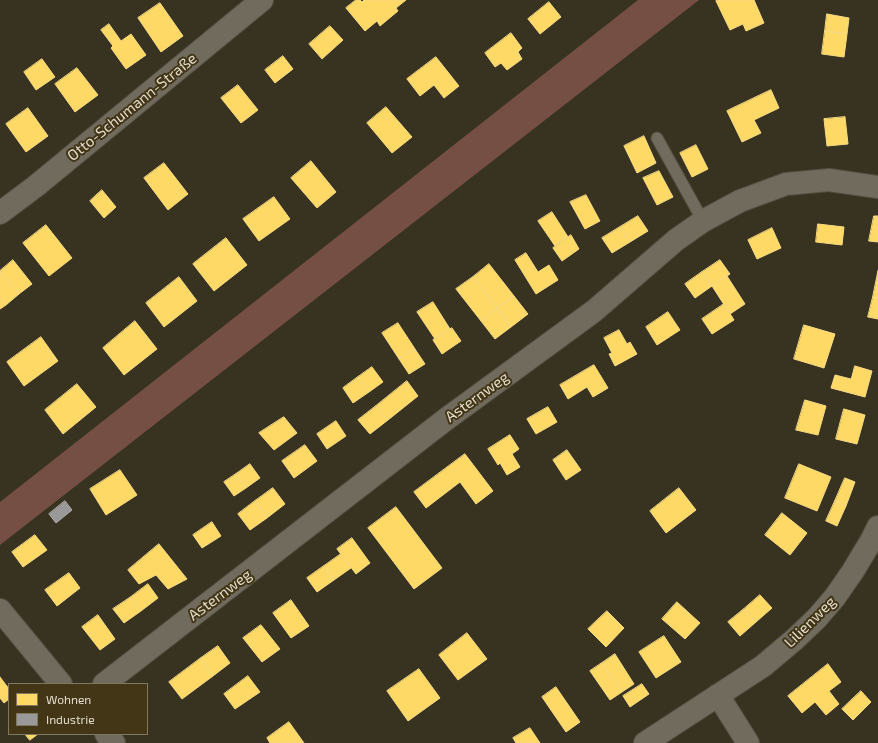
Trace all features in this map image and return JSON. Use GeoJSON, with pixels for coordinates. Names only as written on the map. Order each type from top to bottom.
{"type":"FeatureCollection","features":[{"type":"Feature","properties":{"kind":"street","name":"Otto-Schumann-Straße"},"geometry":{"type":"LineString","coordinates":[[0,213],[36,186],[262,0]]}},
{"type":"Feature","properties":{"kind":"street","name":"Asternweg"},"geometry":{"type":"LineString","coordinates":[[105,683],[445,420],[594,311],[676,240],[703,221],[740,201],[786,184],[829,180],[878,187]]}},
{"type":"Feature","properties":{"kind":"street","name":"Lilienweg"},"geometry":{"type":"LineString","coordinates":[[645,743],[763,666],[795,639],[835,598],[871,542],[878,527]]}},
{"type":"Feature","properties":{"kind":"street"},"geometry":{"type":"LineString","coordinates":[[3,621],[60,683]]}},
{"type":"Feature","properties":{"kind":"street"},"geometry":{"type":"LineString","coordinates":[[718,695],[748,743]]}},
{"type":"Feature","properties":{"kind":"street"},"geometry":{"type":"LineString","coordinates":[[107,735],[114,743]]}},
{"type":"Feature","properties":{"kind":"lane"},"geometry":{"type":"LineString","coordinates":[[657,138],[703,221]]}},
{"type":"Feature","properties":{"kind":"shaded area"},"geometry":{"type":"Polygon","coordinates":[[[638,0],[699,0],[0,545],[0,502],[638,0]]]}},
{"type":"Feature","properties":{"kind":"building: Wohnen"},"geometry":{"type":"Polygon","coordinates":[[[356,0],[360,0],[362,2],[364,0],[406,0],[396,8],[398,11],[380,26],[377,21],[365,31],[346,8],[356,0]]]}},
{"type":"Feature","properties":{"kind":"building: Wohnen"},"geometry":{"type":"Polygon","coordinates":[[[754,0],[764,23],[746,31],[743,24],[730,30],[716,1],[754,0]]]}},
{"type":"Feature","properties":{"kind":"building: Wohnen"},"geometry":{"type":"Polygon","coordinates":[[[549,2],[561,17],[540,34],[528,19],[549,2]]]}},
{"type":"Feature","properties":{"kind":"building: Wohnen"},"geometry":{"type":"Polygon","coordinates":[[[160,3],[183,36],[161,52],[138,18],[160,3]]]}},
{"type":"Feature","properties":{"kind":"building: Wohnen"},"geometry":{"type":"Polygon","coordinates":[[[827,14],[849,18],[847,34],[825,31],[827,14]]]}},
{"type":"Feature","properties":{"kind":"building: Wohnen"},"geometry":{"type":"Polygon","coordinates":[[[109,24],[121,41],[131,34],[146,55],[126,69],[111,48],[113,46],[101,30],[109,24]]]}},
{"type":"Feature","properties":{"kind":"building: Wohnen"},"geometry":{"type":"Polygon","coordinates":[[[330,26],[343,40],[322,59],[309,44],[330,26]]]}},
{"type":"Feature","properties":{"kind":"building: Wohnen"},"geometry":{"type":"Polygon","coordinates":[[[825,31],[847,34],[844,57],[822,54],[825,31]]]}},
{"type":"Feature","properties":{"kind":"building: Wohnen"},"geometry":{"type":"Polygon","coordinates":[[[511,33],[522,48],[518,52],[522,59],[507,70],[501,63],[495,67],[485,53],[511,33]]]}},
{"type":"Feature","properties":{"kind":"building: Wohnen"},"geometry":{"type":"Polygon","coordinates":[[[283,56],[293,69],[275,83],[265,70],[283,56]]]}},
{"type":"Feature","properties":{"kind":"building: Wohnen"},"geometry":{"type":"Polygon","coordinates":[[[436,57],[459,86],[444,98],[434,85],[420,96],[407,79],[436,57]]]}},
{"type":"Feature","properties":{"kind":"building: Wohnen"},"geometry":{"type":"Polygon","coordinates":[[[42,59],[55,77],[36,90],[24,72],[42,59]]]}},
{"type":"Feature","properties":{"kind":"building: Wohnen"},"geometry":{"type":"Polygon","coordinates":[[[77,68],[98,95],[75,112],[55,84],[77,68]]]}},
{"type":"Feature","properties":{"kind":"building: Wohnen"},"geometry":{"type":"Polygon","coordinates":[[[238,85],[258,110],[241,123],[221,98],[238,85]]]}},
{"type":"Feature","properties":{"kind":"building: Wohnen"},"geometry":{"type":"Polygon","coordinates":[[[771,90],[779,108],[754,120],[761,133],[742,142],[727,111],[771,90]]]}},
{"type":"Feature","properties":{"kind":"building: Wohnen"},"geometry":{"type":"Polygon","coordinates":[[[386,107],[412,137],[392,153],[367,123],[386,107]]]}},
{"type":"Feature","properties":{"kind":"building: Wohnen"},"geometry":{"type":"Polygon","coordinates":[[[28,108],[48,136],[26,152],[6,124],[28,108]]]}},
{"type":"Feature","properties":{"kind":"building: Wohnen"},"geometry":{"type":"Polygon","coordinates":[[[845,117],[848,144],[827,146],[824,119],[845,117]]]}},
{"type":"Feature","properties":{"kind":"building: Wohnen"},"geometry":{"type":"Polygon","coordinates":[[[644,136],[656,163],[637,173],[624,146],[644,136]]]}},
{"type":"Feature","properties":{"kind":"building: Wohnen"},"geometry":{"type":"Polygon","coordinates":[[[696,145],[708,169],[692,177],[680,153],[696,145]]]}},
{"type":"Feature","properties":{"kind":"building: Wohnen"},"geometry":{"type":"Polygon","coordinates":[[[311,161],[336,192],[317,208],[291,178],[311,161]]]}},
{"type":"Feature","properties":{"kind":"building: Wohnen"},"geometry":{"type":"Polygon","coordinates":[[[164,163],[188,194],[168,210],[144,178],[164,163]]]}},
{"type":"Feature","properties":{"kind":"building: Wohnen"},"geometry":{"type":"Polygon","coordinates":[[[659,171],[673,197],[657,205],[643,178],[659,171]]]}},
{"type":"Feature","properties":{"kind":"building: Wohnen"},"geometry":{"type":"Polygon","coordinates":[[[102,190],[116,207],[104,218],[90,201],[102,190]]]}},
{"type":"Feature","properties":{"kind":"building: Wohnen"},"geometry":{"type":"Polygon","coordinates":[[[586,195],[600,221],[585,229],[570,202],[586,195]]]}},
{"type":"Feature","properties":{"kind":"building: Wohnen"},"geometry":{"type":"Polygon","coordinates":[[[274,197],[290,219],[259,241],[243,219],[274,197]]]}},
{"type":"Feature","properties":{"kind":"building: Wohnen"},"geometry":{"type":"Polygon","coordinates":[[[552,212],[568,237],[555,246],[538,221],[552,212]]]}},
{"type":"Feature","properties":{"kind":"building: Wohnen"},"geometry":{"type":"Polygon","coordinates":[[[638,216],[648,231],[630,242],[620,227],[638,216]]]}},
{"type":"Feature","properties":{"kind":"building: Wohnen"},"geometry":{"type":"Polygon","coordinates":[[[874,216],[878,216],[878,242],[869,241],[874,216]]]}},
{"type":"Feature","properties":{"kind":"building: Wohnen"},"geometry":{"type":"Polygon","coordinates":[[[818,224],[844,227],[842,245],[816,242],[818,224]]]}},
{"type":"Feature","properties":{"kind":"building: Wohnen"},"geometry":{"type":"Polygon","coordinates":[[[46,225],[72,258],[49,276],[23,243],[46,225]]]}},
{"type":"Feature","properties":{"kind":"building: Wohnen"},"geometry":{"type":"Polygon","coordinates":[[[620,227],[630,242],[612,253],[602,238],[620,227]]]}},
{"type":"Feature","properties":{"kind":"building: Wohnen"},"geometry":{"type":"Polygon","coordinates":[[[772,228],[781,248],[757,259],[748,240],[772,228]]]}},
{"type":"Feature","properties":{"kind":"building: Wohnen"},"geometry":{"type":"Polygon","coordinates":[[[571,235],[579,249],[562,261],[553,248],[571,235]]]}},
{"type":"Feature","properties":{"kind":"building: Wohnen"},"geometry":{"type":"Polygon","coordinates":[[[226,238],[247,265],[214,291],[193,264],[226,238]]]}},
{"type":"Feature","properties":{"kind":"building: Wohnen"},"geometry":{"type":"Polygon","coordinates":[[[526,253],[538,272],[549,265],[558,280],[536,294],[515,260],[526,253]]]}},
{"type":"Feature","properties":{"kind":"building: Wohnen"},"geometry":{"type":"Polygon","coordinates":[[[13,260],[32,284],[19,294],[0,271],[13,260]]]}},
{"type":"Feature","properties":{"kind":"building: Wohnen"},"geometry":{"type":"Polygon","coordinates":[[[720,260],[730,274],[712,286],[702,272],[720,260]]]}},
{"type":"Feature","properties":{"kind":"building: Wohnen"},"geometry":{"type":"Polygon","coordinates":[[[489,264],[514,296],[497,308],[473,277],[489,264]]]}},
{"type":"Feature","properties":{"kind":"building: Wohnen"},"geometry":{"type":"Polygon","coordinates":[[[0,271],[19,294],[6,305],[0,298],[0,271]]]}},
{"type":"Feature","properties":{"kind":"building: Wohnen"},"geometry":{"type":"Polygon","coordinates":[[[878,271],[878,298],[873,297],[878,271]]]}},
{"type":"Feature","properties":{"kind":"building: Wohnen"},"geometry":{"type":"Polygon","coordinates":[[[702,272],[712,286],[695,298],[685,284],[702,272]]]}},
{"type":"Feature","properties":{"kind":"building: Wohnen"},"geometry":{"type":"Polygon","coordinates":[[[727,276],[745,304],[730,314],[712,286],[727,276]]]}},
{"type":"Feature","properties":{"kind":"building: Wohnen"},"geometry":{"type":"Polygon","coordinates":[[[179,277],[197,301],[164,327],[146,303],[179,277]]]}},
{"type":"Feature","properties":{"kind":"building: Wohnen"},"geometry":{"type":"Polygon","coordinates":[[[473,277],[497,308],[481,321],[456,289],[473,277]]]}},
{"type":"Feature","properties":{"kind":"building: Wohnen"},"geometry":{"type":"Polygon","coordinates":[[[514,296],[528,314],[511,327],[497,308],[514,296]]]}},
{"type":"Feature","properties":{"kind":"building: Wohnen"},"geometry":{"type":"Polygon","coordinates":[[[873,297],[878,298],[878,319],[868,317],[873,297]]]}},
{"type":"Feature","properties":{"kind":"building: Wohnen"},"geometry":{"type":"Polygon","coordinates":[[[0,298],[6,305],[0,309],[0,298]]]}},
{"type":"Feature","properties":{"kind":"building: Wohnen"},"geometry":{"type":"Polygon","coordinates":[[[433,302],[450,329],[435,339],[417,312],[433,302]]]}},
{"type":"Feature","properties":{"kind":"building: Wohnen"},"geometry":{"type":"Polygon","coordinates":[[[724,304],[734,320],[712,334],[702,319],[724,304]]]}},
{"type":"Feature","properties":{"kind":"building: Wohnen"},"geometry":{"type":"Polygon","coordinates":[[[497,308],[511,327],[495,339],[481,321],[497,308]]]}},
{"type":"Feature","properties":{"kind":"building: Wohnen"},"geometry":{"type":"Polygon","coordinates":[[[668,312],[680,330],[657,345],[646,327],[668,312]]]}},
{"type":"Feature","properties":{"kind":"building: Wohnen"},"geometry":{"type":"Polygon","coordinates":[[[135,321],[157,349],[124,375],[103,348],[135,321]]]}},
{"type":"Feature","properties":{"kind":"building: Wohnen"},"geometry":{"type":"Polygon","coordinates":[[[398,323],[415,349],[399,359],[382,333],[398,323]]]}},
{"type":"Feature","properties":{"kind":"building: Wohnen"},"geometry":{"type":"Polygon","coordinates":[[[804,325],[835,334],[824,368],[794,359],[804,325]]]}},
{"type":"Feature","properties":{"kind":"building: Wohnen"},"geometry":{"type":"Polygon","coordinates":[[[452,328],[461,341],[442,354],[433,340],[452,328]]]}},
{"type":"Feature","properties":{"kind":"building: Wohnen"},"geometry":{"type":"Polygon","coordinates":[[[619,330],[627,344],[630,342],[637,354],[615,366],[609,354],[612,353],[604,338],[619,330]]]}},
{"type":"Feature","properties":{"kind":"building: Wohnen"},"geometry":{"type":"Polygon","coordinates":[[[41,337],[58,361],[24,386],[7,362],[41,337]]]}},
{"type":"Feature","properties":{"kind":"building: Wohnen"},"geometry":{"type":"Polygon","coordinates":[[[415,349],[425,364],[409,374],[399,359],[415,349]]]}},
{"type":"Feature","properties":{"kind":"building: Wohnen"},"geometry":{"type":"Polygon","coordinates":[[[594,365],[608,388],[593,397],[587,387],[568,399],[560,385],[594,365]]]}},
{"type":"Feature","properties":{"kind":"building: Wohnen"},"geometry":{"type":"Polygon","coordinates":[[[855,366],[872,371],[865,397],[831,388],[835,375],[851,379],[855,366]]]}},
{"type":"Feature","properties":{"kind":"building: Wohnen"},"geometry":{"type":"Polygon","coordinates":[[[372,367],[383,382],[369,392],[358,377],[372,367]]]}},
{"type":"Feature","properties":{"kind":"building: Wohnen"},"geometry":{"type":"Polygon","coordinates":[[[358,377],[369,392],[353,403],[343,388],[358,377]]]}},
{"type":"Feature","properties":{"kind":"building: Wohnen"},"geometry":{"type":"Polygon","coordinates":[[[407,381],[418,396],[388,420],[376,406],[407,381]]]}},
{"type":"Feature","properties":{"kind":"building: Wohnen"},"geometry":{"type":"Polygon","coordinates":[[[77,384],[96,407],[63,434],[45,410],[77,384]]]}},
{"type":"Feature","properties":{"kind":"building: Wohnen"},"geometry":{"type":"Polygon","coordinates":[[[805,400],[826,406],[818,435],[796,430],[805,400]]]}},
{"type":"Feature","properties":{"kind":"building: Wohnen"},"geometry":{"type":"Polygon","coordinates":[[[376,406],[388,420],[370,434],[358,420],[376,406]]]}},
{"type":"Feature","properties":{"kind":"building: Wohnen"},"geometry":{"type":"Polygon","coordinates":[[[548,407],[557,422],[536,434],[527,419],[548,407]]]}},
{"type":"Feature","properties":{"kind":"building: Wohnen"},"geometry":{"type":"Polygon","coordinates":[[[844,409],[865,415],[857,444],[836,439],[844,409]]]}},
{"type":"Feature","properties":{"kind":"building: Wohnen"},"geometry":{"type":"Polygon","coordinates":[[[284,417],[297,433],[274,450],[259,433],[284,417]]]}},
{"type":"Feature","properties":{"kind":"building: Wohnen"},"geometry":{"type":"Polygon","coordinates":[[[336,421],[346,436],[327,449],[317,434],[336,421]]]}},
{"type":"Feature","properties":{"kind":"building: Wohnen"},"geometry":{"type":"Polygon","coordinates":[[[510,435],[519,449],[512,454],[520,467],[507,475],[500,463],[498,465],[488,449],[510,435]]]}},
{"type":"Feature","properties":{"kind":"building: Wohnen"},"geometry":{"type":"Polygon","coordinates":[[[305,445],[317,461],[294,478],[282,461],[305,445]]]}},
{"type":"Feature","properties":{"kind":"building: Wohnen"},"geometry":{"type":"Polygon","coordinates":[[[567,450],[581,470],[566,480],[553,460],[567,450]]]}},
{"type":"Feature","properties":{"kind":"building: Wohnen"},"geometry":{"type":"Polygon","coordinates":[[[465,454],[493,491],[476,504],[460,482],[426,508],[414,492],[465,454]]]}},
{"type":"Feature","properties":{"kind":"building: Wohnen"},"geometry":{"type":"Polygon","coordinates":[[[250,464],[260,478],[246,488],[236,474],[250,464]]]}},
{"type":"Feature","properties":{"kind":"building: Wohnen"},"geometry":{"type":"Polygon","coordinates":[[[799,464],[831,477],[817,511],[785,498],[799,464]]]}},
{"type":"Feature","properties":{"kind":"building: Wohnen"},"geometry":{"type":"Polygon","coordinates":[[[120,470],[137,495],[106,515],[90,489],[120,470]]]}},
{"type":"Feature","properties":{"kind":"building: Wohnen"},"geometry":{"type":"Polygon","coordinates":[[[236,474],[246,488],[234,496],[224,482],[236,474]]]}},
{"type":"Feature","properties":{"kind":"building: Wohnen"},"geometry":{"type":"Polygon","coordinates":[[[845,478],[855,482],[846,506],[835,501],[845,478]]]}},
{"type":"Feature","properties":{"kind":"building: Wohnen"},"geometry":{"type":"Polygon","coordinates":[[[273,488],[285,504],[267,518],[255,501],[273,488]]]}},
{"type":"Feature","properties":{"kind":"building: Wohnen"},"geometry":{"type":"Polygon","coordinates":[[[679,488],[696,510],[666,533],[650,511],[679,488]]]}},
{"type":"Feature","properties":{"kind":"building: Wohnen"},"geometry":{"type":"Polygon","coordinates":[[[255,501],[267,518],[250,530],[238,514],[255,501]]]}},
{"type":"Feature","properties":{"kind":"building: Wohnen"},"geometry":{"type":"Polygon","coordinates":[[[835,501],[846,506],[837,526],[826,521],[835,501]]]}},
{"type":"Feature","properties":{"kind":"building: Wohnen"},"geometry":{"type":"Polygon","coordinates":[[[396,507],[442,568],[414,589],[368,528],[396,507]]]}},
{"type":"Feature","properties":{"kind":"building: Wohnen"},"geometry":{"type":"Polygon","coordinates":[[[782,513],[807,533],[790,555],[765,535],[782,513]]]}},
{"type":"Feature","properties":{"kind":"building: Wohnen"},"geometry":{"type":"Polygon","coordinates":[[[212,522],[221,536],[202,548],[193,535],[212,522]]]}},
{"type":"Feature","properties":{"kind":"building: Wohnen"},"geometry":{"type":"Polygon","coordinates":[[[35,535],[47,550],[23,567],[12,552],[35,535]]]}},
{"type":"Feature","properties":{"kind":"building: Wohnen"},"geometry":{"type":"Polygon","coordinates":[[[352,538],[370,563],[356,574],[337,549],[352,538]]]}},
{"type":"Feature","properties":{"kind":"building: Wohnen"},"geometry":{"type":"Polygon","coordinates":[[[159,544],[187,579],[168,589],[156,575],[139,584],[128,570],[159,544]]]}},
{"type":"Feature","properties":{"kind":"building: Wohnen"},"geometry":{"type":"Polygon","coordinates":[[[341,554],[351,568],[334,580],[324,566],[341,554]]]}},
{"type":"Feature","properties":{"kind":"building: Wohnen"},"geometry":{"type":"Polygon","coordinates":[[[324,566],[334,580],[317,592],[307,578],[324,566]]]}},
{"type":"Feature","properties":{"kind":"building: Wohnen"},"geometry":{"type":"Polygon","coordinates":[[[69,573],[80,588],[57,606],[45,590],[69,573]]]}},
{"type":"Feature","properties":{"kind":"building: Wohnen"},"geometry":{"type":"Polygon","coordinates":[[[148,584],[158,598],[141,611],[131,597],[148,584]]]}},
{"type":"Feature","properties":{"kind":"building: Wohnen"},"geometry":{"type":"Polygon","coordinates":[[[760,595],[772,608],[756,622],[744,609],[760,595]]]}},
{"type":"Feature","properties":{"kind":"building: Wohnen"},"geometry":{"type":"Polygon","coordinates":[[[131,597],[141,611],[124,623],[113,609],[131,597]]]}},
{"type":"Feature","properties":{"kind":"building: Wohnen"},"geometry":{"type":"Polygon","coordinates":[[[291,600],[309,626],[291,638],[273,613],[291,600]]]}},
{"type":"Feature","properties":{"kind":"building: Wohnen"},"geometry":{"type":"Polygon","coordinates":[[[677,602],[700,623],[685,639],[662,619],[677,602]]]}},
{"type":"Feature","properties":{"kind":"building: Wohnen"},"geometry":{"type":"Polygon","coordinates":[[[744,609],[756,622],[740,636],[728,622],[744,609]]]}},
{"type":"Feature","properties":{"kind":"building: Wohnen"},"geometry":{"type":"Polygon","coordinates":[[[607,611],[624,628],[606,647],[588,629],[607,611]]]}},
{"type":"Feature","properties":{"kind":"building: Wohnen"},"geometry":{"type":"Polygon","coordinates":[[[98,615],[115,639],[100,650],[82,627],[98,615]]]}},
{"type":"Feature","properties":{"kind":"building: Wohnen"},"geometry":{"type":"Polygon","coordinates":[[[261,625],[280,649],[262,662],[243,638],[261,625]]]}},
{"type":"Feature","properties":{"kind":"building: Wohnen"},"geometry":{"type":"Polygon","coordinates":[[[467,633],[487,659],[458,680],[439,655],[467,633]]]}},
{"type":"Feature","properties":{"kind":"building: Wohnen"},"geometry":{"type":"Polygon","coordinates":[[[664,636],[681,662],[656,678],[639,652],[664,636]]]}},
{"type":"Feature","properties":{"kind":"building: Wohnen"},"geometry":{"type":"Polygon","coordinates":[[[218,646],[230,663],[213,676],[201,658],[218,646]]]}},
{"type":"Feature","properties":{"kind":"building: Wohnen"},"geometry":{"type":"Polygon","coordinates":[[[615,654],[634,684],[622,692],[602,663],[615,654]]]}},
{"type":"Feature","properties":{"kind":"building: Wohnen"},"geometry":{"type":"Polygon","coordinates":[[[201,658],[213,676],[182,699],[169,682],[201,658]]]}},
{"type":"Feature","properties":{"kind":"building: Wohnen"},"geometry":{"type":"Polygon","coordinates":[[[602,663],[622,692],[610,700],[590,671],[602,663]]]}},
{"type":"Feature","properties":{"kind":"building: Wohnen"},"geometry":{"type":"Polygon","coordinates":[[[828,664],[841,682],[829,691],[839,704],[826,715],[815,702],[802,713],[788,696],[828,664]]]}},
{"type":"Feature","properties":{"kind":"building: Wohnen"},"geometry":{"type":"Polygon","coordinates":[[[419,669],[440,698],[408,721],[387,691],[419,669]]]}},
{"type":"Feature","properties":{"kind":"building: Wohnen"},"geometry":{"type":"Polygon","coordinates":[[[248,676],[260,692],[235,709],[224,694],[248,676]]]}},
{"type":"Feature","properties":{"kind":"building: Wohnen"},"geometry":{"type":"Polygon","coordinates":[[[0,677],[8,688],[8,700],[4,703],[0,698],[0,677]]]}},
{"type":"Feature","properties":{"kind":"building: Wohnen"},"geometry":{"type":"Polygon","coordinates":[[[642,684],[649,694],[630,707],[623,696],[642,684]]]}},
{"type":"Feature","properties":{"kind":"building: Wohnen"},"geometry":{"type":"Polygon","coordinates":[[[556,687],[580,722],[566,732],[542,697],[556,687]]]}},
{"type":"Feature","properties":{"kind":"building: Wohnen"},"geometry":{"type":"Polygon","coordinates":[[[861,691],[871,702],[853,720],[842,709],[861,691]]]}},
{"type":"Feature","properties":{"kind":"building: Wohnen"},"geometry":{"type":"Polygon","coordinates":[[[289,722],[304,743],[270,743],[267,738],[289,722]]]}},
{"type":"Feature","properties":{"kind":"building: Wohnen"},"geometry":{"type":"Polygon","coordinates":[[[530,728],[540,743],[516,743],[513,738],[530,728]]]}},
{"type":"Feature","properties":{"kind":"building: Wohnen"},"geometry":{"type":"Polygon","coordinates":[[[26,735],[37,735],[30,740],[26,735]]]}},
{"type":"Feature","properties":{"kind":"building: Industrie"},"geometry":{"type":"Polygon","coordinates":[[[65,501],[72,510],[56,523],[49,514],[65,501]]]}}]}
